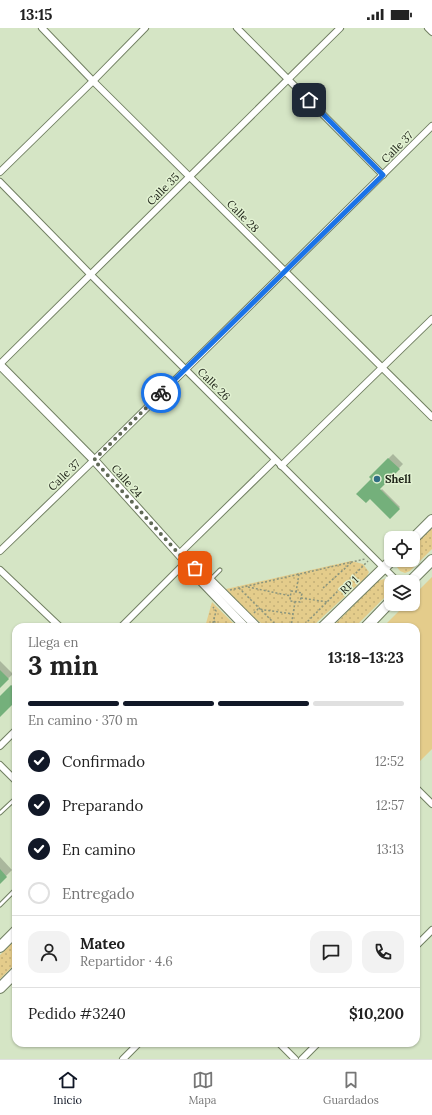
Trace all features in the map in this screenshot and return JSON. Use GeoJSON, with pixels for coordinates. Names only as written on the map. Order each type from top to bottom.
{"type":"FeatureCollection","features":[{"type":"Feature","properties":{"kind":"main road"},"geometry":{"type":"LineString","coordinates":[[420,532],[432,520]]}},
{"type":"Feature","properties":{"kind":"main road"},"geometry":{"type":"LineString","coordinates":[[417,575],[432,560]]}},
{"type":"Feature","properties":{"kind":"main road","name":"RP 1"},"geometry":{"type":"LineString","coordinates":[[327,623],[384,568]]}},
{"type":"Feature","properties":{"kind":"main road"},"geometry":{"type":"LineString","coordinates":[[370,623],[384,608]]}},
{"type":"Feature","properties":{"kind":"main road"},"geometry":{"type":"LineString","coordinates":[[0,947],[12,935]]}},
{"type":"Feature","properties":{"kind":"main road"},"geometry":{"type":"LineString","coordinates":[[0,988],[12,976]]}},
{"type":"Feature","properties":{"kind":"street","name":"Calle 28"},"geometry":{"type":"LineString","coordinates":[[42,28],[284,272],[432,417]]}},
{"type":"Feature","properties":{"kind":"street"},"geometry":{"type":"LineString","coordinates":[[0,172],[145,28]]}},
{"type":"Feature","properties":{"kind":"street"},"geometry":{"type":"LineString","coordinates":[[237,28],[383,175]]}},
{"type":"Feature","properties":{"kind":"street","name":"Calle 35"},"geometry":{"type":"LineString","coordinates":[[0,365],[340,28]]}},
{"type":"Feature","properties":{"kind":"street"},"geometry":{"type":"LineString","coordinates":[[428,28],[432,32]]}},
{"type":"Feature","properties":{"kind":"street","name":"Calle 37"},"geometry":{"type":"LineString","coordinates":[[0,551],[432,126]]}},
{"type":"Feature","properties":{"kind":"street","name":"Calle 26"},"geometry":{"type":"LineString","coordinates":[[0,182],[391,575]]}},
{"type":"Feature","properties":{"kind":"street"},"geometry":{"type":"LineString","coordinates":[[281,466],[432,319]]}},
{"type":"Feature","properties":{"kind":"street","name":"Calle 24"},"geometry":{"type":"LineString","coordinates":[[0,365],[94,460],[179,554],[204,584],[241,623]]}},
{"type":"Feature","properties":{"kind":"street"},"geometry":{"type":"LineString","coordinates":[[179,554],[275,460]]}},
{"type":"Feature","properties":{"kind":"street"},"geometry":{"type":"LineString","coordinates":[[125,623],[186,562]]}},
{"type":"Feature","properties":{"kind":"street","name":"Calle 24"},"geometry":{"type":"LineString","coordinates":[[186,562],[210,580],[253,623]]}},
{"type":"Feature","properties":{"kind":"street"},"geometry":{"type":"LineString","coordinates":[[0,570],[56,623]]}},
{"type":"Feature","properties":{"kind":"street"},"geometry":{"type":"LineString","coordinates":[[0,746],[12,734]]}},
{"type":"Feature","properties":{"kind":"street"},"geometry":{"type":"LineString","coordinates":[[0,765],[12,777]]}},
{"type":"Feature","properties":{"kind":"street"},"geometry":{"type":"LineString","coordinates":[[420,792],[432,804]]}},
{"type":"Feature","properties":{"kind":"street"},"geometry":{"type":"LineString","coordinates":[[420,942],[432,930]]}},
{"type":"Feature","properties":{"kind":"street"},"geometry":{"type":"LineString","coordinates":[[123,1059],[135,1047]]}},
{"type":"Feature","properties":{"kind":"street"},"geometry":{"type":"LineString","coordinates":[[283,1047],[295,1059]]}},
{"type":"Feature","properties":{"kind":"street"},"geometry":{"type":"LineString","coordinates":[[302,1059],[314,1047]]}},
{"type":"Feature","properties":{"kind":"lane"},"geometry":{"type":"LineString","coordinates":[[210,580],[220,570]]}},
{"type":"Feature","properties":{"kind":"lane"},"geometry":{"type":"LineString","coordinates":[[0,813],[12,802]]}},
{"type":"Feature","properties":{"kind":"lane"},"geometry":{"type":"LineString","coordinates":[[0,905],[12,894]]}},
{"type":"Feature","properties":{"kind":"path"},"geometry":{"type":"LineString","coordinates":[[229,590],[373,557]]}},
{"type":"Feature","properties":{"kind":"path"},"geometry":{"type":"LineString","coordinates":[[306,623],[373,557]]}},
{"type":"Feature","properties":{"kind":"path"},"geometry":{"type":"LineString","coordinates":[[322,588],[351,562]]}},
{"type":"Feature","properties":{"kind":"path"},"geometry":{"type":"LineString","coordinates":[[296,592],[299,574]]}},
{"type":"Feature","properties":{"kind":"path"},"geometry":{"type":"LineString","coordinates":[[246,586],[291,596]]}},
{"type":"Feature","properties":{"kind":"path"},"geometry":{"type":"LineString","coordinates":[[239,588],[258,609],[274,623]]}},
{"type":"Feature","properties":{"kind":"path"},"geometry":{"type":"LineString","coordinates":[[291,591],[302,593],[300,602],[290,601],[291,596],[291,591]]}},
{"type":"Feature","properties":{"kind":"path"},"geometry":{"type":"LineString","coordinates":[[301,598],[328,602]]}},
{"type":"Feature","properties":{"kind":"path"},"geometry":{"type":"LineString","coordinates":[[292,623],[295,602]]}},
{"type":"Feature","properties":{"kind":"path"},"geometry":{"type":"LineString","coordinates":[[213,607],[216,611],[214,621]]}},
{"type":"Feature","properties":{"kind":"path"},"geometry":{"type":"LineString","coordinates":[[258,609],[293,614]]}},
{"type":"Feature","properties":{"kind":"shaded area"},"geometry":{"type":"Polygon","coordinates":[[[432,526],[432,549],[420,561],[420,538],[432,526]]]}},
{"type":"Feature","properties":{"kind":"shaded area"},"geometry":{"type":"Polygon","coordinates":[[[351,561],[363,564],[369,572],[367,576],[316,623],[262,623],[251,616],[226,589],[351,561]]]}},
{"type":"Feature","properties":{"kind":"shaded area"},"geometry":{"type":"Polygon","coordinates":[[[397,567],[414,567],[405,573],[400,571],[397,567]]]}},
{"type":"Feature","properties":{"kind":"shaded area"},"geometry":{"type":"Polygon","coordinates":[[[432,577],[432,749],[420,761],[420,623],[387,623],[399,611],[420,611],[420,589],[432,577]]]}},
{"type":"Feature","properties":{"kind":"shaded area"},"geometry":{"type":"Polygon","coordinates":[[[384,579],[384,598],[359,623],[336,623],[378,581],[384,579]]]}},
{"type":"Feature","properties":{"kind":"shaded area"},"geometry":{"type":"Polygon","coordinates":[[[212,602],[233,623],[206,623],[212,602]]]}},
{"type":"Feature","properties":{"kind":"shaded area"},"geometry":{"type":"Polygon","coordinates":[[[12,943],[12,967],[0,979],[0,955],[12,943]]]}},
{"type":"Feature","properties":{"kind":"building"},"geometry":{"type":"Polygon","coordinates":[[[388,458],[400,469],[380,489],[400,509],[390,519],[370,499],[366,503],[356,494],[371,479],[369,477],[388,458]]]}},
{"type":"Feature","properties":{"kind":"building"},"geometry":{"type":"Polygon","coordinates":[[[0,670],[9,679],[0,688],[0,670]]]}},
{"type":"Feature","properties":{"kind":"building"},"geometry":{"type":"Polygon","coordinates":[[[11,685],[12,686],[12,705],[0,717],[0,696],[11,685]]]}},
{"type":"Feature","properties":{"kind":"building"},"geometry":{"type":"Polygon","coordinates":[[[0,869],[7,877],[0,884],[0,869]]]}},
{"type":"Feature","properties":{"kind":"way so far"},"geometry":{"type":"LineString","coordinates":[[161,393],[94,460],[186,562],[195,568]]}},
{"type":"Feature","properties":{"kind":"place","name":"Shell"},"geometry":{"type":"Point","coordinates":[377,479]}},
{"type":"Feature","properties":{"kind":"route"},"geometry":{"type":"LineString","coordinates":[[161,393],[383,175],[309,100]]}}]}
